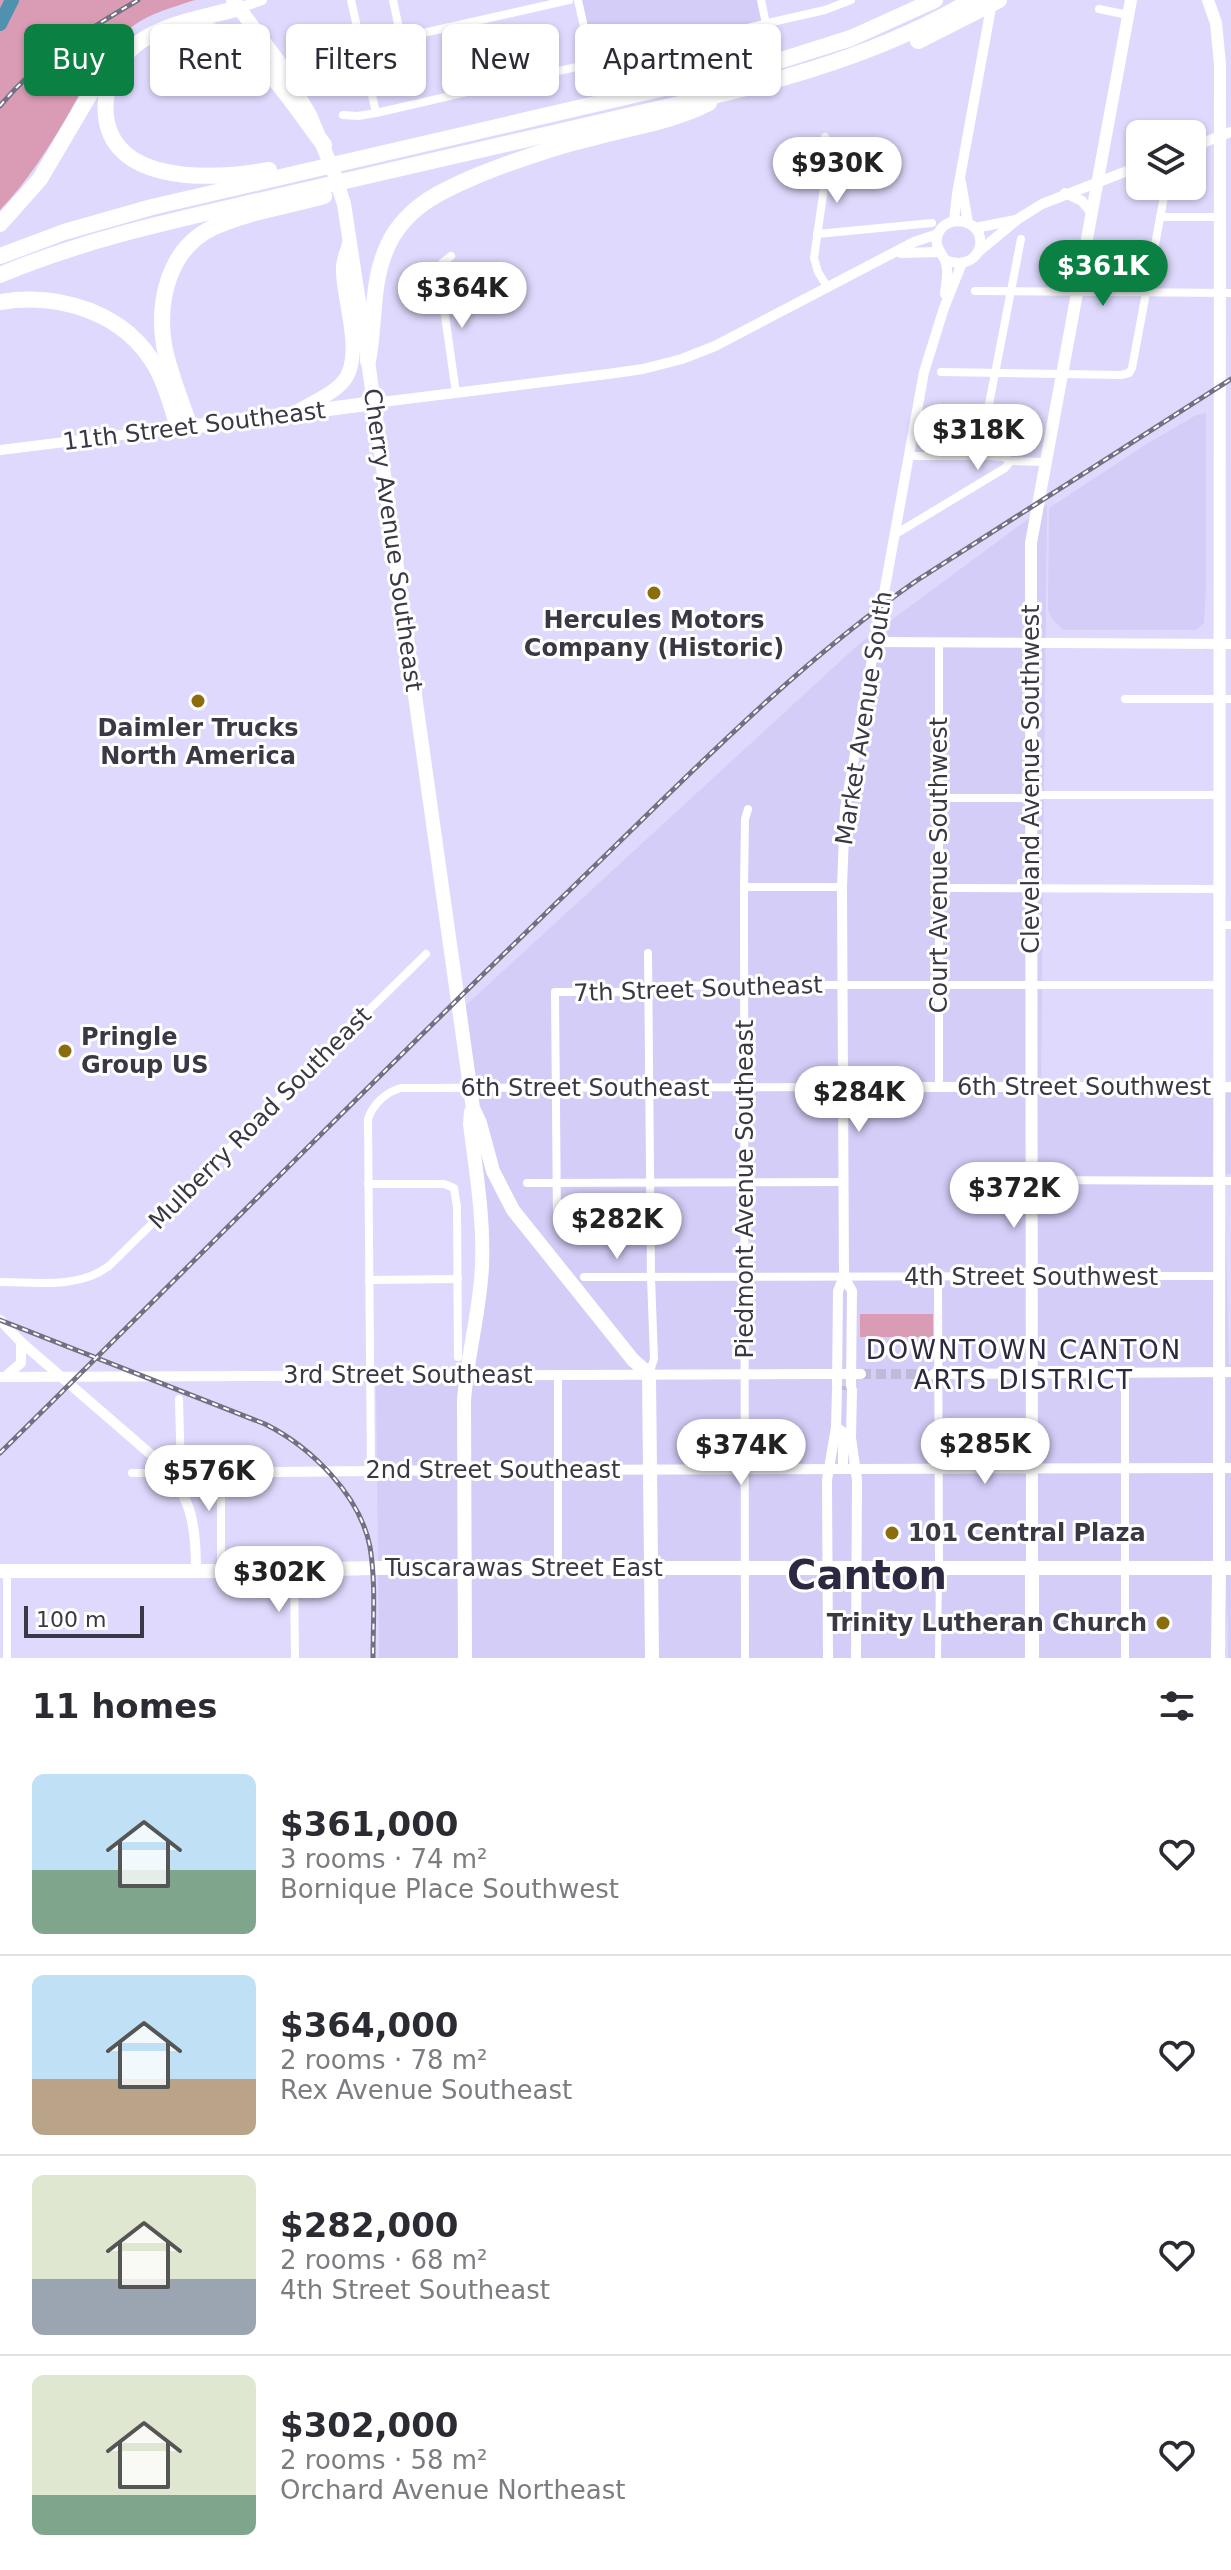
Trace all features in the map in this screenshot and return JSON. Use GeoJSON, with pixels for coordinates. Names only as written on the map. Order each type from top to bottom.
{"type":"FeatureCollection","features":[{"type":"Feature","properties":{"kind":"highway"},"geometry":{"type":"LineString","coordinates":[[781,51],[861,24],[911,0]]}},
{"type":"Feature","properties":{"kind":"highway"},"geometry":{"type":"LineString","coordinates":[[781,60],[851,38],[935,0]]}},
{"type":"Feature","properties":{"kind":"highway"},"geometry":{"type":"LineString","coordinates":[[781,78],[825,66],[871,61],[967,8],[999,0]]}},
{"type":"Feature","properties":{"kind":"highway"},"geometry":{"type":"LineString","coordinates":[[179,24],[233,3]]}},
{"type":"Feature","properties":{"kind":"highway"},"geometry":{"type":"LineString","coordinates":[[0,224],[45,171],[118,50],[136,34],[158,22],[233,3]]}},
{"type":"Feature","properties":{"kind":"highway"},"geometry":{"type":"LineString","coordinates":[[150,38],[123,58],[111,78],[106,102],[111,131],[133,159],[154,170],[185,175],[310,166]]}},
{"type":"Feature","properties":{"kind":"highway"},"geometry":{"type":"LineString","coordinates":[[270,76],[324,145]]}},
{"type":"Feature","properties":{"kind":"highway"},"geometry":{"type":"LineString","coordinates":[[0,256],[101,220],[310,166],[442,140],[633,96]]}},
{"type":"Feature","properties":{"kind":"highway"},"geometry":{"type":"LineString","coordinates":[[0,275],[97,240],[319,192],[462,153],[710,96]]}},
{"type":"Feature","properties":{"kind":"highway"},"geometry":{"type":"LineString","coordinates":[[368,361],[373,338],[377,278],[385,251],[402,222],[421,204],[447,188],[514,162],[568,144],[684,116],[722,96]]}},
{"type":"Feature","properties":{"kind":"highway"},"geometry":{"type":"LineString","coordinates":[[184,428],[163,334],[164,298],[177,259],[193,241],[213,228],[319,192]]}},
{"type":"Feature","properties":{"kind":"highway"},"geometry":{"type":"LineString","coordinates":[[0,302],[38,299],[61,302],[84,308],[116,325],[139,345],[156,367],[184,428]]}},
{"type":"Feature","properties":{"kind":"main road","name":"Cleveland Avenue Southwest"},"geometry":{"type":"LineString","coordinates":[[1032,1568],[1031,543],[1131,0]]}},
{"type":"Feature","properties":{"kind":"main road"},"geometry":{"type":"LineString","coordinates":[[1208,0],[1219,44],[1226,134],[1220,217],[1225,293],[1226,414],[1225,699],[1219,795],[1219,889],[1225,925],[1218,985],[1224,1087],[1224,1181],[1218,1276],[1225,1372],[1225,1568],[1218,1658]]}},
{"type":"Feature","properties":{"kind":"main road","name":"Cherry Avenue Southeast"},"geometry":{"type":"LineString","coordinates":[[233,3],[286,73],[324,145],[344,204],[473,1108],[493,1171],[513,1210],[633,1360],[649,1374]]}},
{"type":"Feature","properties":{"kind":"main road"},"geometry":{"type":"LineString","coordinates":[[295,413],[334,391],[350,370],[351,340],[343,266],[350,240]]}},
{"type":"Feature","properties":{"kind":"main road","name":"11th Street Southeast"},"geometry":{"type":"LineString","coordinates":[[184,428],[374,403]]}},
{"type":"Feature","properties":{"kind":"main road","name":"Cherry Avenue Southeast"},"geometry":{"type":"LineString","coordinates":[[465,1658],[465,1375],[482,1267],[481,1214],[470,1122],[473,1108]]}},
{"type":"Feature","properties":{"kind":"main road"},"geometry":{"type":"LineString","coordinates":[[649,1374],[652,1658]]}},
{"type":"Feature","properties":{"kind":"main road"},"geometry":{"type":"LineString","coordinates":[[1032,1568],[1032,1658]]}},
{"type":"Feature","properties":{"kind":"main road","name":"Tuscarawas Street East"},"geometry":{"type":"LineString","coordinates":[[4,1571],[1225,1568]]}},
{"type":"Feature","properties":{"kind":"street"},"geometry":{"type":"LineString","coordinates":[[233,3],[262,0]]}},
{"type":"Feature","properties":{"kind":"street"},"geometry":{"type":"LineString","coordinates":[[351,0],[356,24]]}},
{"type":"Feature","properties":{"kind":"street"},"geometry":{"type":"LineString","coordinates":[[393,0],[398,24]]}},
{"type":"Feature","properties":{"kind":"street"},"geometry":{"type":"LineString","coordinates":[[426,32],[569,0]]}},
{"type":"Feature","properties":{"kind":"street"},"geometry":{"type":"LineString","coordinates":[[578,0],[583,24]]}},
{"type":"Feature","properties":{"kind":"street"},"geometry":{"type":"LineString","coordinates":[[761,0],[766,24],[832,9],[851,0]]}},
{"type":"Feature","properties":{"kind":"street"},"geometry":{"type":"LineString","coordinates":[[954,221],[992,0]]}},
{"type":"Feature","properties":{"kind":"street"},"geometry":{"type":"LineString","coordinates":[[1099,9],[1128,15]]}},
{"type":"Feature","properties":{"kind":"street"},"geometry":{"type":"LineString","coordinates":[[343,115],[376,113],[575,67]]}},
{"type":"Feature","properties":{"kind":"street"},"geometry":{"type":"LineString","coordinates":[[372,96],[376,113]]}},
{"type":"Feature","properties":{"kind":"street"},"geometry":{"type":"LineString","coordinates":[[1206,142],[1226,134]]}},
{"type":"Feature","properties":{"kind":"street"},"geometry":{"type":"LineString","coordinates":[[825,137],[830,145],[815,265],[828,288]]}},
{"type":"Feature","properties":{"kind":"street"},"geometry":{"type":"LineString","coordinates":[[1018,219],[972,226],[954,221],[938,234],[936,241],[942,256],[952,263],[962,263],[972,259],[1018,219],[1065,193],[1126,171]]}},
{"type":"Feature","properties":{"kind":"street"},"geometry":{"type":"LineString","coordinates":[[961,180],[972,226],[980,239],[977,253]]}},
{"type":"Feature","properties":{"kind":"street"},"geometry":{"type":"LineString","coordinates":[[1065,193],[1082,201],[1092,213]]}},
{"type":"Feature","properties":{"kind":"street"},"geometry":{"type":"LineString","coordinates":[[941,372],[1129,373],[1163,200]]}},
{"type":"Feature","properties":{"kind":"street"},"geometry":{"type":"LineString","coordinates":[[1160,217],[1220,217]]}},
{"type":"Feature","properties":{"kind":"street"},"geometry":{"type":"LineString","coordinates":[[817,234],[932,223]]}},
{"type":"Feature","properties":{"kind":"street","name":"11th Street Southeast"},"geometry":{"type":"LineString","coordinates":[[374,403],[631,371],[682,359],[725,341],[914,242],[938,234]]}},
{"type":"Feature","properties":{"kind":"street"},"geometry":{"type":"LineString","coordinates":[[979,456],[1021,239]]}},
{"type":"Feature","properties":{"kind":"street","name":"11th Street Southeast"},"geometry":{"type":"LineString","coordinates":[[887,256],[909,251],[942,256]]}},
{"type":"Feature","properties":{"kind":"street"},"geometry":{"type":"LineString","coordinates":[[451,256],[442,263],[439,273],[456,393]]}},
{"type":"Feature","properties":{"kind":"street","name":"Market Avenue South"},"geometry":{"type":"LineString","coordinates":[[942,256],[947,275],[944,308]]}},
{"type":"Feature","properties":{"kind":"street","name":"Market Avenue South"},"geometry":{"type":"LineString","coordinates":[[856,1658],[857,1480],[849,1469],[851,1409],[838,1315],[838,1291],[844,1277],[842,887],[845,809],[924,372],[962,263]]}},
{"type":"Feature","properties":{"kind":"street"},"geometry":{"type":"LineString","coordinates":[[975,291],[1225,293]]}},
{"type":"Feature","properties":{"kind":"street","name":"11th Street Southeast"},"geometry":{"type":"LineString","coordinates":[[0,450],[184,428]]}},
{"type":"Feature","properties":{"kind":"street"},"geometry":{"type":"LineString","coordinates":[[909,456],[1003,457],[1011,461],[1047,462]]}},
{"type":"Feature","properties":{"kind":"street"},"geometry":{"type":"LineString","coordinates":[[894,535],[955,500],[1011,461]]}},
{"type":"Feature","properties":{"kind":"street"},"geometry":{"type":"LineString","coordinates":[[875,642],[1225,644]]}},
{"type":"Feature","properties":{"kind":"street","name":"Court Avenue Southwest"},"geometry":{"type":"LineString","coordinates":[[939,644],[939,1087]]}},
{"type":"Feature","properties":{"kind":"street"},"geometry":{"type":"LineString","coordinates":[[1125,699],[1225,699]]}},
{"type":"Feature","properties":{"kind":"street"},"geometry":{"type":"LineString","coordinates":[[939,798],[1219,795]]}},
{"type":"Feature","properties":{"kind":"street","name":"Piedmont Avenue Southeast"},"geometry":{"type":"LineString","coordinates":[[745,1658],[744,887],[745,819],[748,809]]}},
{"type":"Feature","properties":{"kind":"street"},"geometry":{"type":"LineString","coordinates":[[744,887],[842,887]]}},
{"type":"Feature","properties":{"kind":"street"},"geometry":{"type":"LineString","coordinates":[[938,888],[1219,889]]}},
{"type":"Feature","properties":{"kind":"street"},"geometry":{"type":"LineString","coordinates":[[648,953],[654,1359],[649,1374]]}},
{"type":"Feature","properties":{"kind":"street","name":"Mulberry Road Southeast"},"geometry":{"type":"LineString","coordinates":[[0,1282],[74,1281],[91,1277],[115,1261],[426,954]]}},
{"type":"Feature","properties":{"kind":"street","name":"7th Street Southeast"},"geometry":{"type":"LineString","coordinates":[[555,1088],[555,992],[641,992],[660,986],[744,985],[1218,985]]}},
{"type":"Feature","properties":{"kind":"street","name":"6th Street Southwest"},"geometry":{"type":"LineString","coordinates":[[842,1087],[1224,1087]]}},
{"type":"Feature","properties":{"kind":"street","name":"6th Street Southeast"},"geometry":{"type":"LineString","coordinates":[[368,1184],[368,1119],[380,1101],[401,1088],[842,1087]]}},
{"type":"Feature","properties":{"kind":"street"},"geometry":{"type":"LineString","coordinates":[[555,1088],[557,1220]]}},
{"type":"Feature","properties":{"kind":"street"},"geometry":{"type":"LineString","coordinates":[[1032,1180],[1224,1181]]}},
{"type":"Feature","properties":{"kind":"street"},"geometry":{"type":"LineString","coordinates":[[527,1183],[842,1182]]}},
{"type":"Feature","properties":{"kind":"street"},"geometry":{"type":"LineString","coordinates":[[371,1471],[368,1184],[444,1184],[453,1187],[457,1207],[458,1357]]}},
{"type":"Feature","properties":{"kind":"street","name":"4th Street Southwest"},"geometry":{"type":"LineString","coordinates":[[584,1277],[1218,1276]]}},
{"type":"Feature","properties":{"kind":"street","name":"Market Avenue South"},"geometry":{"type":"LineString","coordinates":[[828,1658],[827,1480],[846,1382],[852,1315],[852,1291],[844,1277]]}},
{"type":"Feature","properties":{"kind":"street"},"geometry":{"type":"LineString","coordinates":[[938,1277],[938,1658]]}},
{"type":"Feature","properties":{"kind":"street"},"geometry":{"type":"LineString","coordinates":[[369,1280],[458,1279]]}},
{"type":"Feature","properties":{"kind":"street"},"geometry":{"type":"LineString","coordinates":[[838,1315],[852,1315]]}},
{"type":"Feature","properties":{"kind":"street"},"geometry":{"type":"LineString","coordinates":[[0,1320],[21,1342],[175,1473]]}},
{"type":"Feature","properties":{"kind":"street"},"geometry":{"type":"LineString","coordinates":[[2,1377],[21,1363],[21,1342]]}},
{"type":"Feature","properties":{"kind":"street"},"geometry":{"type":"LineString","coordinates":[[1125,1372],[1125,1658]]}},
{"type":"Feature","properties":{"kind":"street"},"geometry":{"type":"LineString","coordinates":[[936,1374],[1225,1372]]}},
{"type":"Feature","properties":{"kind":"street"},"geometry":{"type":"LineString","coordinates":[[558,1374],[558,1569]]}},
{"type":"Feature","properties":{"kind":"street","name":"3rd Street Southeast"},"geometry":{"type":"LineString","coordinates":[[2,1377],[817,1374],[846,1382]]}},
{"type":"Feature","properties":{"kind":"street"},"geometry":{"type":"LineString","coordinates":[[179,1399],[175,1473],[190,1509],[195,1532],[196,1570]]}},
{"type":"Feature","properties":{"kind":"street"},"geometry":{"type":"LineString","coordinates":[[836,1427],[843,1432],[849,1469]]}},
{"type":"Feature","properties":{"kind":"street","name":"2nd Street Southeast"},"geometry":{"type":"LineString","coordinates":[[132,1473],[1225,1468]]}},
{"type":"Feature","properties":{"kind":"street"},"geometry":{"type":"LineString","coordinates":[[221,1472],[221,1570]]}},
{"type":"Feature","properties":{"kind":"street"},"geometry":{"type":"LineString","coordinates":[[294,1570],[295,1658]]}},
{"type":"Feature","properties":{"kind":"street"},"geometry":{"type":"LineString","coordinates":[[4,1571],[7,1658]]}},
{"type":"Feature","properties":{"kind":"shaded area"},"geometry":{"type":"Polygon","coordinates":[[[0,0],[195,0],[147,17],[134,25],[24,24],[24,96],[78,96],[37,165],[0,210],[0,0]]]}},
{"type":"Feature","properties":{"kind":"shaded area"},"geometry":{"type":"Polygon","coordinates":[[[578,0],[761,0],[766,24],[583,24],[578,0]]]}},
{"type":"Feature","properties":{"kind":"shaded area"},"geometry":{"type":"Polygon","coordinates":[[[1206,413],[1204,623],[1196,630],[1063,630],[1048,610],[1049,508],[1145,445],[1196,415],[1206,413]]]}},
{"type":"Feature","properties":{"kind":"shaded area"},"geometry":{"type":"Polygon","coordinates":[[[1047,505],[1041,1093],[1231,1093],[1231,1174],[1224,1174],[1231,1364],[1231,1658],[1228,1658],[1228,1604],[1224,1658],[379,1658],[376,1381],[473,1382],[482,1161],[466,1005],[859,644],[1047,505]]]}},
{"type":"Feature","properties":{"kind":"shaded area"},"geometry":{"type":"Polygon","coordinates":[[[860,1314],[933,1314],[933,1337],[860,1337],[860,1314]]]}},
{"type":"Feature","properties":{"kind":"waterway"},"geometry":{"type":"LineString","coordinates":[[0,24],[12,0]]}},
{"type":"Feature","properties":{"kind":"tunnel"},"geometry":{"type":"LineString","coordinates":[[861,1374],[933,1374]]}},
{"type":"Feature","properties":{"kind":"railway"},"geometry":{"type":"LineString","coordinates":[[0,106],[47,60],[138,0]]}},
{"type":"Feature","properties":{"kind":"railway"},"geometry":{"type":"LineString","coordinates":[[0,1453],[502,955],[698,766],[825,650],[916,581],[1231,379]]}},
{"type":"Feature","properties":{"kind":"railway"},"geometry":{"type":"LineString","coordinates":[[0,1320],[265,1424],[316,1459],[345,1491],[365,1528],[373,1574],[373,1658]]}},
{"type":"Feature","properties":{"kind":"place","name":"Hercules Motors Company (Historic)"},"geometry":{"type":"Point","coordinates":[654,593]}},
{"type":"Feature","properties":{"kind":"place","name":"Daimler Trucks North America"},"geometry":{"type":"Point","coordinates":[198,701]}},
{"type":"Feature","properties":{"kind":"place","name":"Pringle Group US"},"geometry":{"type":"Point","coordinates":[65,1051]}},
{"type":"Feature","properties":{"kind":"place","name":"101 Central Plaza"},"geometry":{"type":"Point","coordinates":[892,1533]}},
{"type":"Feature","properties":{"kind":"place","name":"Trinity Lutheran Church"},"geometry":{"type":"Point","coordinates":[1163,1623]}},
{"type":"Feature","properties":{"kind":"district","name":"DOWNTOWN CANTON ARTS DISTRICT"},"geometry":{"type":"Point","coordinates":[1024,1365]}},
{"type":"Feature","properties":{"kind":"district","name":"Canton"},"geometry":{"type":"Point","coordinates":[867,1575]}}]}
